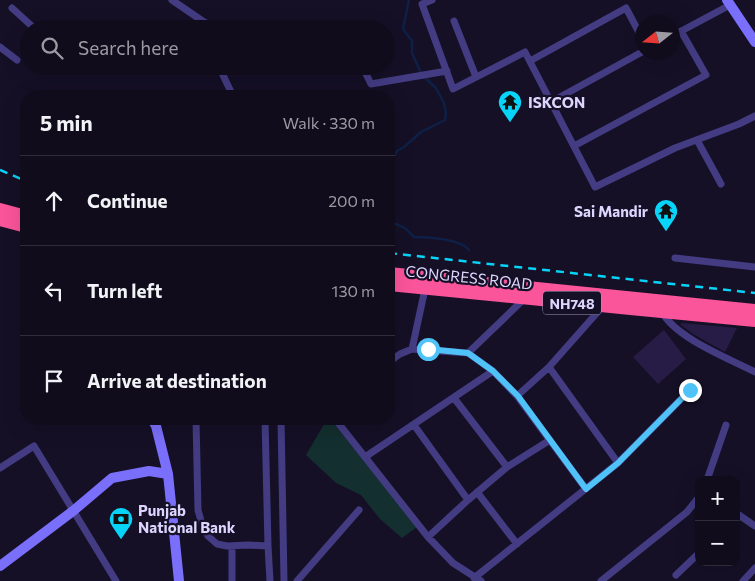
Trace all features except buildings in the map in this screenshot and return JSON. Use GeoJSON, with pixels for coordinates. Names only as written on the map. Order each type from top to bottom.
{"type":"FeatureCollection","features":[{"type":"Feature","properties":{"kind":"highway"},"geometry":{"type":"LineString","coordinates":[[0,209],[20,214]]}},
{"type":"Feature","properties":{"kind":"highway"},"geometry":{"type":"LineString","coordinates":[[0,220],[20,225]]}},
{"type":"Feature","properties":{"kind":"highway","name":"CONGRESS ROAD"},"geometry":{"type":"LineString","coordinates":[[395,274],[606,300],[755,310]]}},
{"type":"Feature","properties":{"kind":"highway","name":"CONGRESS ROAD"},"geometry":{"type":"LineString","coordinates":[[395,286],[523,300],[606,300],[662,312],[755,321]]}},
{"type":"Feature","properties":{"kind":"street"},"geometry":{"type":"LineString","coordinates":[[172,0],[201,20]]}},
{"type":"Feature","properties":{"kind":"street"},"geometry":{"type":"LineString","coordinates":[[432,0],[422,4],[453,89],[525,52],[595,187],[674,148],[739,124],[755,116]]}},
{"type":"Feature","properties":{"kind":"street"},"geometry":{"type":"LineString","coordinates":[[574,146],[706,75],[682,31],[728,3],[755,42]]}},
{"type":"Feature","properties":{"kind":"street"},"geometry":{"type":"LineString","coordinates":[[12,8],[25,20]]}},
{"type":"Feature","properties":{"kind":"street"},"geometry":{"type":"LineString","coordinates":[[530,62],[626,8],[635,25]]}},
{"type":"Feature","properties":{"kind":"street"},"geometry":{"type":"LineString","coordinates":[[454,21],[476,77]]}},
{"type":"Feature","properties":{"kind":"street"},"geometry":{"type":"LineString","coordinates":[[0,47],[18,60]]}},
{"type":"Feature","properties":{"kind":"street"},"geometry":{"type":"LineString","coordinates":[[550,102],[635,56]]}},
{"type":"Feature","properties":{"kind":"street"},"geometry":{"type":"LineString","coordinates":[[366,75],[371,84],[447,71]]}},
{"type":"Feature","properties":{"kind":"street"},"geometry":{"type":"LineString","coordinates":[[223,75],[230,90]]}},
{"type":"Feature","properties":{"kind":"street"},"geometry":{"type":"LineString","coordinates":[[697,140],[721,184]]}},
{"type":"Feature","properties":{"kind":"street"},"geometry":{"type":"LineString","coordinates":[[675,258],[755,267]]}},
{"type":"Feature","properties":{"kind":"street"},"geometry":{"type":"LineString","coordinates":[[412,349],[425,289]]}},
{"type":"Feature","properties":{"kind":"street"},"geometry":{"type":"LineString","coordinates":[[468,353],[523,300]]}},
{"type":"Feature","properties":{"kind":"street"},"geometry":{"type":"LineString","coordinates":[[518,396],[549,367],[606,300]]}},
{"type":"Feature","properties":{"kind":"street"},"geometry":{"type":"LineString","coordinates":[[662,312],[667,321],[694,340],[755,372]]}},
{"type":"Feature","properties":{"kind":"street"},"geometry":{"type":"LineString","coordinates":[[395,358],[412,349],[468,353],[493,371],[518,396],[586,489]]}},
{"type":"Feature","properties":{"kind":"street"},"geometry":{"type":"LineString","coordinates":[[549,367],[618,463]]}},
{"type":"Feature","properties":{"kind":"street"},"geometry":{"type":"LineString","coordinates":[[365,457],[493,371]]}},
{"type":"Feature","properties":{"kind":"street"},"geometry":{"type":"LineString","coordinates":[[340,425],[428,537],[453,563],[478,579],[517,544],[618,463],[690,390]]}},
{"type":"Feature","properties":{"kind":"street"},"geometry":{"type":"LineString","coordinates":[[454,398],[508,467]]}},
{"type":"Feature","properties":{"kind":"street"},"geometry":{"type":"LineString","coordinates":[[155,425],[168,474],[179,581]]}},
{"type":"Feature","properties":{"kind":"street"},"geometry":{"type":"LineString","coordinates":[[196,425],[198,510],[203,528],[208,536],[218,544],[232,547],[248,545],[268,546]]}},
{"type":"Feature","properties":{"kind":"street"},"geometry":{"type":"LineString","coordinates":[[265,425],[270,581]]}},
{"type":"Feature","properties":{"kind":"street"},"geometry":{"type":"LineString","coordinates":[[281,425],[284,581]]}},
{"type":"Feature","properties":{"kind":"street"},"geometry":{"type":"LineString","coordinates":[[414,425],[468,500]]}},
{"type":"Feature","properties":{"kind":"street"},"geometry":{"type":"LineString","coordinates":[[708,476],[726,425]]}},
{"type":"Feature","properties":{"kind":"street"},"geometry":{"type":"LineString","coordinates":[[428,537],[477,492],[508,467],[550,440]]}},
{"type":"Feature","properties":{"kind":"street"},"geometry":{"type":"LineString","coordinates":[[0,468],[34,446],[116,581]]}},
{"type":"Feature","properties":{"kind":"street"},"geometry":{"type":"LineString","coordinates":[[0,566],[74,511],[112,478],[149,471],[168,474]]}},
{"type":"Feature","properties":{"kind":"street"},"geometry":{"type":"LineString","coordinates":[[477,492],[517,544]]}},
{"type":"Feature","properties":{"kind":"street"},"geometry":{"type":"LineString","coordinates":[[601,581],[687,512],[695,502]]}},
{"type":"Feature","properties":{"kind":"street"},"geometry":{"type":"LineString","coordinates":[[297,581],[359,510]]}},
{"type":"Feature","properties":{"kind":"street"},"geometry":{"type":"LineString","coordinates":[[740,516],[755,526]]}},
{"type":"Feature","properties":{"kind":"street"},"geometry":{"type":"LineString","coordinates":[[232,547],[232,581]]}},
{"type":"Feature","properties":{"kind":"street"},"geometry":{"type":"LineString","coordinates":[[676,575],[695,557]]}},
{"type":"Feature","properties":{"kind":"street"},"geometry":{"type":"LineString","coordinates":[[743,581],[755,568]]}},
{"type":"Feature","properties":{"kind":"green space"},"geometry":{"type":"Polygon","coordinates":[[[324,425],[335,425],[417,527],[402,538],[380,519],[361,495],[336,483],[306,455],[324,425]]]}},
{"type":"Feature","properties":{"kind":"waterway"},"geometry":{"type":"LineString","coordinates":[[395,155],[421,132],[445,120],[446,113],[444,103],[436,88],[422,75],[412,53],[412,41],[403,29],[409,0]]}},
{"type":"Feature","properties":{"kind":"waterway"},"geometry":{"type":"LineString","coordinates":[[395,224],[405,228],[414,237],[452,241],[465,246],[469,250]]}},
{"type":"Feature","properties":{"kind":"railway"},"geometry":{"type":"LineString","coordinates":[[0,170],[20,178]]}},
{"type":"Feature","properties":{"kind":"railway"},"geometry":{"type":"LineString","coordinates":[[395,254],[755,293]]}},
{"type":"Feature","properties":{"kind":"place","name":"ISKCON"},"geometry":{"type":"Point","coordinates":[510,123]}},
{"type":"Feature","properties":{"kind":"place","name":"Sai Mandir"},"geometry":{"type":"Point","coordinates":[666,232]}},
{"type":"Feature","properties":{"kind":"place","name":"Punjab National Bank"},"geometry":{"type":"Point","coordinates":[121,540]}},
{"type":"Feature","properties":{"kind":"route"},"geometry":{"type":"LineString","coordinates":[[428,349],[468,353],[493,371],[518,396],[586,489],[618,463],[690,390]]}}]}
